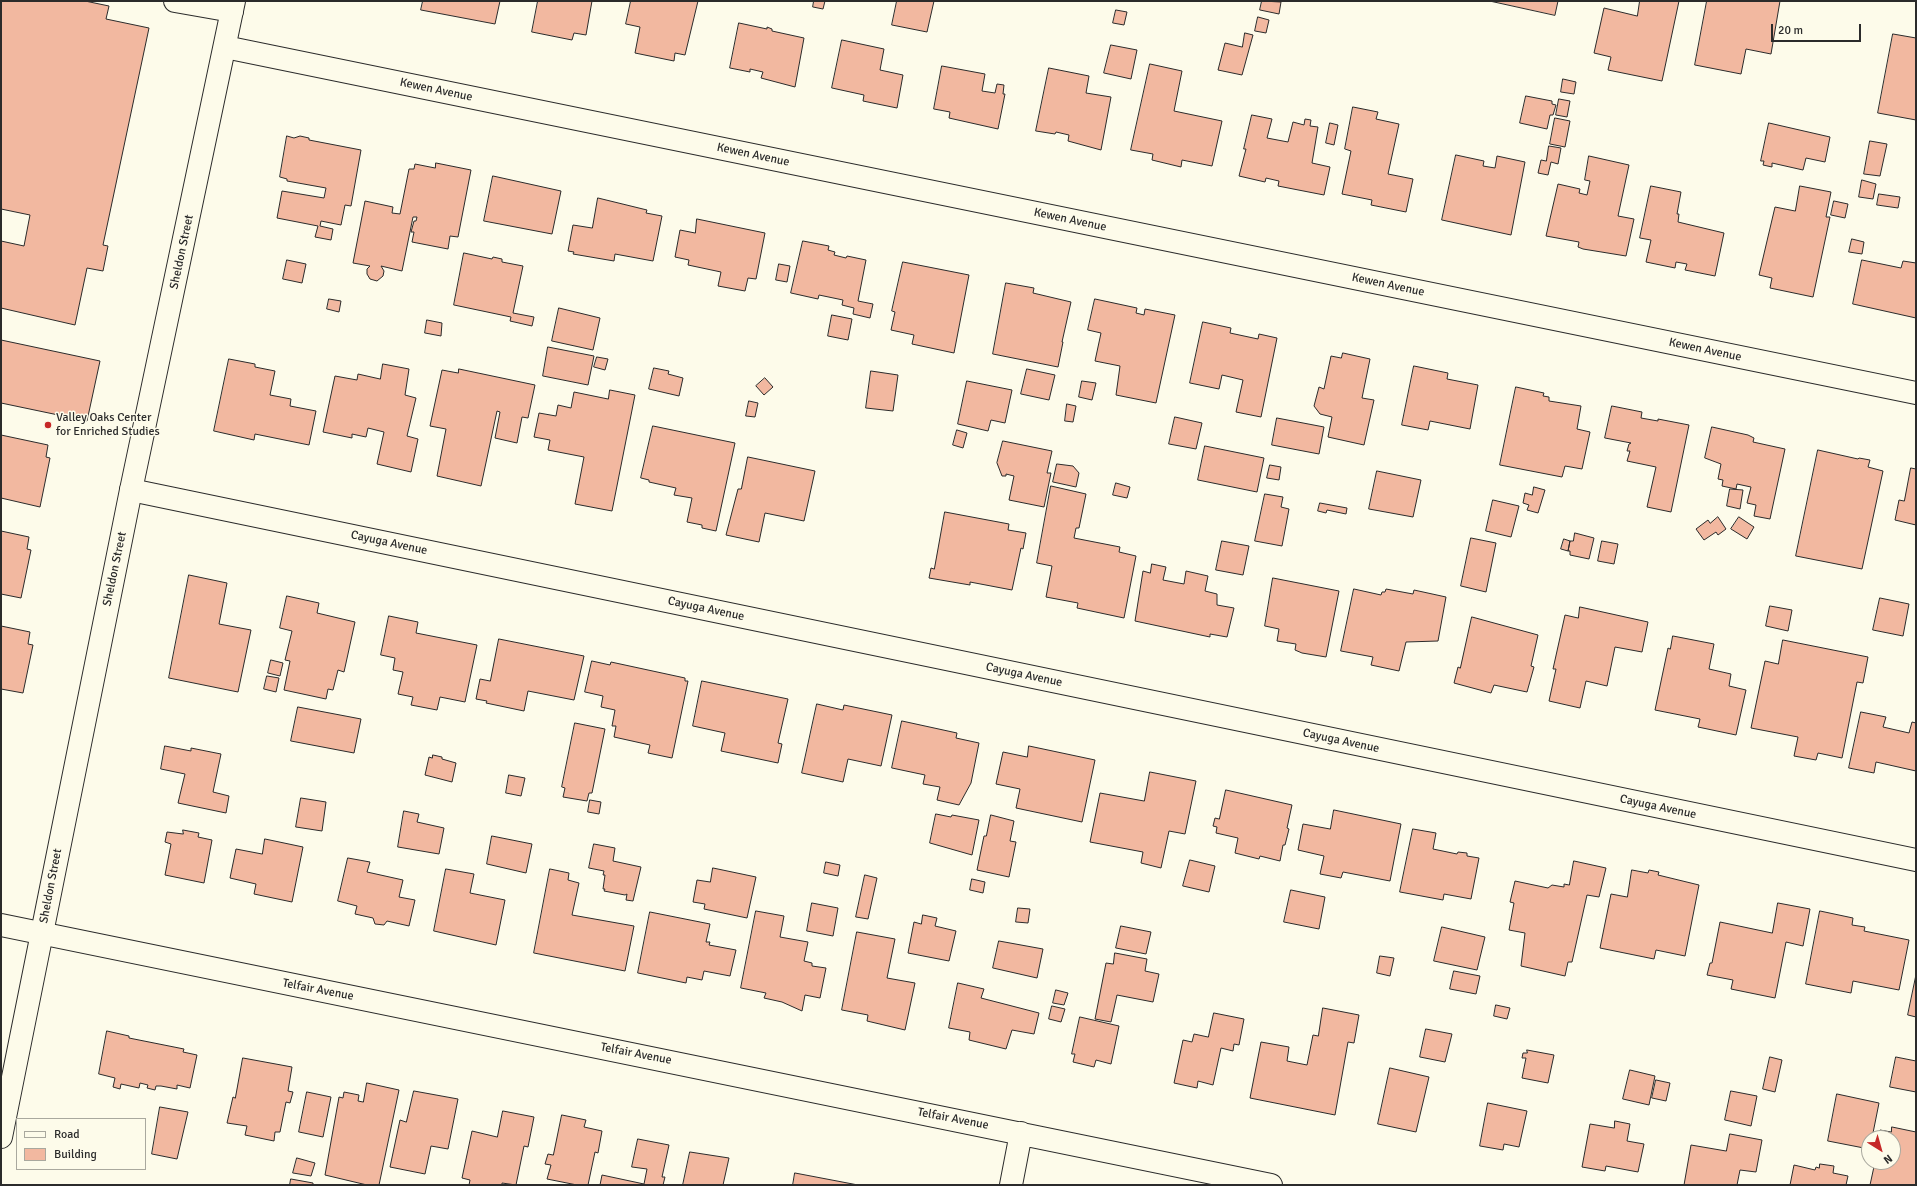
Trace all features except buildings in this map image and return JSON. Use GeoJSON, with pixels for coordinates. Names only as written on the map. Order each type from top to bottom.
{"type":"FeatureCollection","features":[{"type":"Feature","properties":{"kind":"street"},"geometry":{"type":"LineString","coordinates":[[175,1],[233,6]]}},
{"type":"Feature","properties":{"kind":"street","name":"Sheldon Street"},"geometry":{"type":"LineString","coordinates":[[1,1138],[131,490],[233,6]]}},
{"type":"Feature","properties":{"kind":"street","name":"Kewen Avenue"},"geometry":{"type":"LineString","coordinates":[[225,47],[1916,393]]}},
{"type":"Feature","properties":{"kind":"street","name":"Cayuga Avenue"},"geometry":{"type":"LineString","coordinates":[[131,490],[1916,860]]}},
{"type":"Feature","properties":{"kind":"street","name":"Telfair Avenue"},"geometry":{"type":"LineString","coordinates":[[1,925],[1270,1185]]}},
{"type":"Feature","properties":{"kind":"street"},"geometry":{"type":"LineString","coordinates":[[1011,1185],[1021,1133]]}},
{"type":"Feature","properties":{"kind":"place","name":"Valley Oaks Center for Enriched Studies"},"geometry":{"type":"Point","coordinates":[48,425]}}]}
